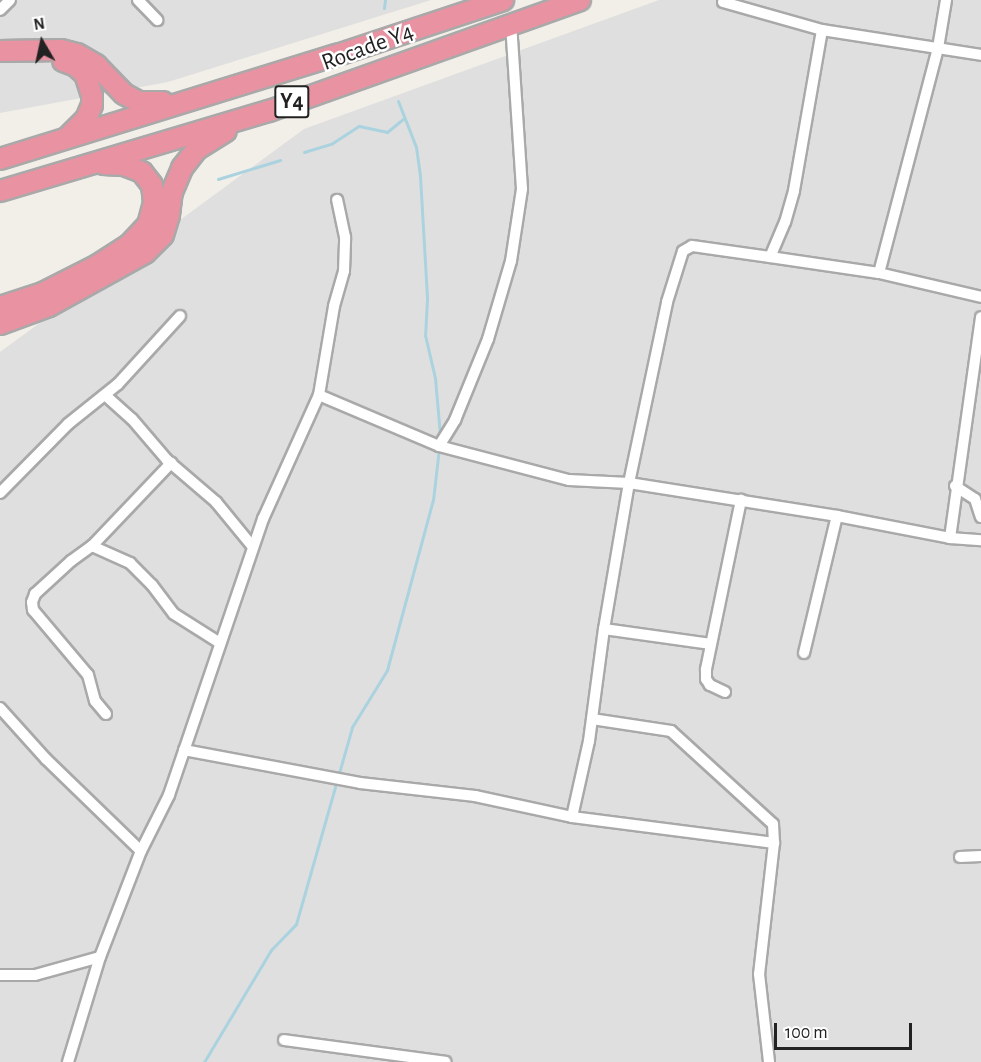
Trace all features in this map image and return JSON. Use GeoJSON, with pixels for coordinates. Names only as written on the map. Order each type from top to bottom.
{"type":"FeatureCollection","features":[{"type":"Feature","properties":{"kind":"highway","name":"Rocade Y4"},"geometry":{"type":"LineString","coordinates":[[0,159],[503,0]]}},
{"type":"Feature","properties":{"kind":"highway","name":"Rocade Y4"},"geometry":{"type":"LineString","coordinates":[[0,191],[269,111],[580,0]]}},
{"type":"Feature","properties":{"kind":"highway"},"geometry":{"type":"LineString","coordinates":[[0,51],[61,50],[77,54],[96,65],[124,94],[139,102],[159,102],[244,83]]}},
{"type":"Feature","properties":{"kind":"highway"},"geometry":{"type":"LineString","coordinates":[[0,60],[61,60],[76,66],[84,74],[90,84],[92,105],[86,118],[66,139]]}},
{"type":"Feature","properties":{"kind":"highway"},"geometry":{"type":"LineString","coordinates":[[0,324],[49,306],[145,253],[163,235],[172,192],[182,168],[197,149],[269,111]]}},
{"type":"Feature","properties":{"kind":"highway"},"geometry":{"type":"LineString","coordinates":[[0,307],[43,292],[98,265],[130,244],[148,225],[154,202],[152,185],[142,172],[124,165],[98,163]]}},
{"type":"Feature","properties":{"kind":"street"},"geometry":{"type":"LineString","coordinates":[[0,10],[10,0]]}},
{"type":"Feature","properties":{"kind":"street"},"geometry":{"type":"LineString","coordinates":[[138,0],[157,20]]}},
{"type":"Feature","properties":{"kind":"street"},"geometry":{"type":"LineString","coordinates":[[879,273],[938,48],[946,0]]}},
{"type":"Feature","properties":{"kind":"street"},"geometry":{"type":"LineString","coordinates":[[723,2],[822,30],[981,55]]}},
{"type":"Feature","properties":{"kind":"street"},"geometry":{"type":"LineString","coordinates":[[439,446],[454,420],[488,339],[511,261],[522,189],[511,24]]}},
{"type":"Feature","properties":{"kind":"street"},"geometry":{"type":"LineString","coordinates":[[770,257],[785,222],[794,191],[822,30]]}},
{"type":"Feature","properties":{"kind":"street"},"geometry":{"type":"LineString","coordinates":[[68,1062],[100,957],[141,851],[169,795],[253,547],[319,396],[334,306],[344,271],[344,229],[337,200]]}},
{"type":"Feature","properties":{"kind":"street"},"geometry":{"type":"LineString","coordinates":[[572,817],[592,719],[604,629],[629,483],[667,302],[683,251],[692,246],[879,273],[981,297]]}},
{"type":"Feature","properties":{"kind":"street"},"geometry":{"type":"LineString","coordinates":[[0,494],[68,424],[105,395],[180,316]]}},
{"type":"Feature","properties":{"kind":"street"},"geometry":{"type":"LineString","coordinates":[[950,538],[981,318]]}},
{"type":"Feature","properties":{"kind":"street"},"geometry":{"type":"LineString","coordinates":[[105,395],[132,419],[171,463],[216,502],[253,547]]}},
{"type":"Feature","properties":{"kind":"street"},"geometry":{"type":"LineString","coordinates":[[319,396],[439,446],[569,480],[629,483],[837,516],[950,538],[981,540]]}},
{"type":"Feature","properties":{"kind":"street"},"geometry":{"type":"LineString","coordinates":[[106,714],[95,701],[88,675],[33,610],[32,602],[35,594],[71,561],[93,546],[171,463]]}},
{"type":"Feature","properties":{"kind":"street"},"geometry":{"type":"LineString","coordinates":[[956,486],[975,499],[981,517]]}},
{"type":"Feature","properties":{"kind":"street"},"geometry":{"type":"LineString","coordinates":[[725,692],[710,686],[706,679],[711,644],[741,500]]}},
{"type":"Feature","properties":{"kind":"street"},"geometry":{"type":"LineString","coordinates":[[804,653],[837,516]]}},
{"type":"Feature","properties":{"kind":"street"},"geometry":{"type":"LineString","coordinates":[[93,546],[130,563],[152,585],[174,614],[220,643]]}},
{"type":"Feature","properties":{"kind":"street"},"geometry":{"type":"LineString","coordinates":[[604,629],[711,644]]}},
{"type":"Feature","properties":{"kind":"street"},"geometry":{"type":"LineString","coordinates":[[0,708],[46,759],[141,851]]}},
{"type":"Feature","properties":{"kind":"street"},"geometry":{"type":"LineString","coordinates":[[592,719],[671,730],[770,819],[775,829],[759,974],[769,1062]]}},
{"type":"Feature","properties":{"kind":"street"},"geometry":{"type":"LineString","coordinates":[[184,750],[360,783],[475,796],[572,817],[672,832],[774,843]]}},
{"type":"Feature","properties":{"kind":"street"},"geometry":{"type":"LineString","coordinates":[[960,857],[981,856]]}},
{"type":"Feature","properties":{"kind":"street"},"geometry":{"type":"LineString","coordinates":[[0,975],[35,975],[100,957]]}},
{"type":"Feature","properties":{"kind":"street"},"geometry":{"type":"LineString","coordinates":[[284,1040],[446,1062]]}},
{"type":"Feature","properties":{"kind":"shaded area"},"geometry":{"type":"Polygon","coordinates":[[[0,0],[431,0],[168,82],[0,113],[0,0]]]}},
{"type":"Feature","properties":{"kind":"shaded area"},"geometry":{"type":"Polygon","coordinates":[[[659,0],[981,0],[981,1062],[0,1062],[0,352],[304,129],[659,0]]]}},
{"type":"Feature","properties":{"kind":"waterway"},"geometry":{"type":"LineString","coordinates":[[384,8],[385,0]]}},
{"type":"Feature","properties":{"kind":"waterway"},"geometry":{"type":"LineString","coordinates":[[398,101],[416,147],[420,176],[427,299],[425,335],[435,378],[440,435]]}},
{"type":"Feature","properties":{"kind":"waterway"},"geometry":{"type":"LineString","coordinates":[[304,152],[331,144],[359,126],[387,132],[403,119]]}},
{"type":"Feature","properties":{"kind":"waterway"},"geometry":{"type":"LineString","coordinates":[[218,179],[280,160]]}},
{"type":"Feature","properties":{"kind":"waterway"},"geometry":{"type":"LineString","coordinates":[[204,1062],[271,950],[296,924],[352,727],[387,670],[433,500],[439,448]]}}]}
